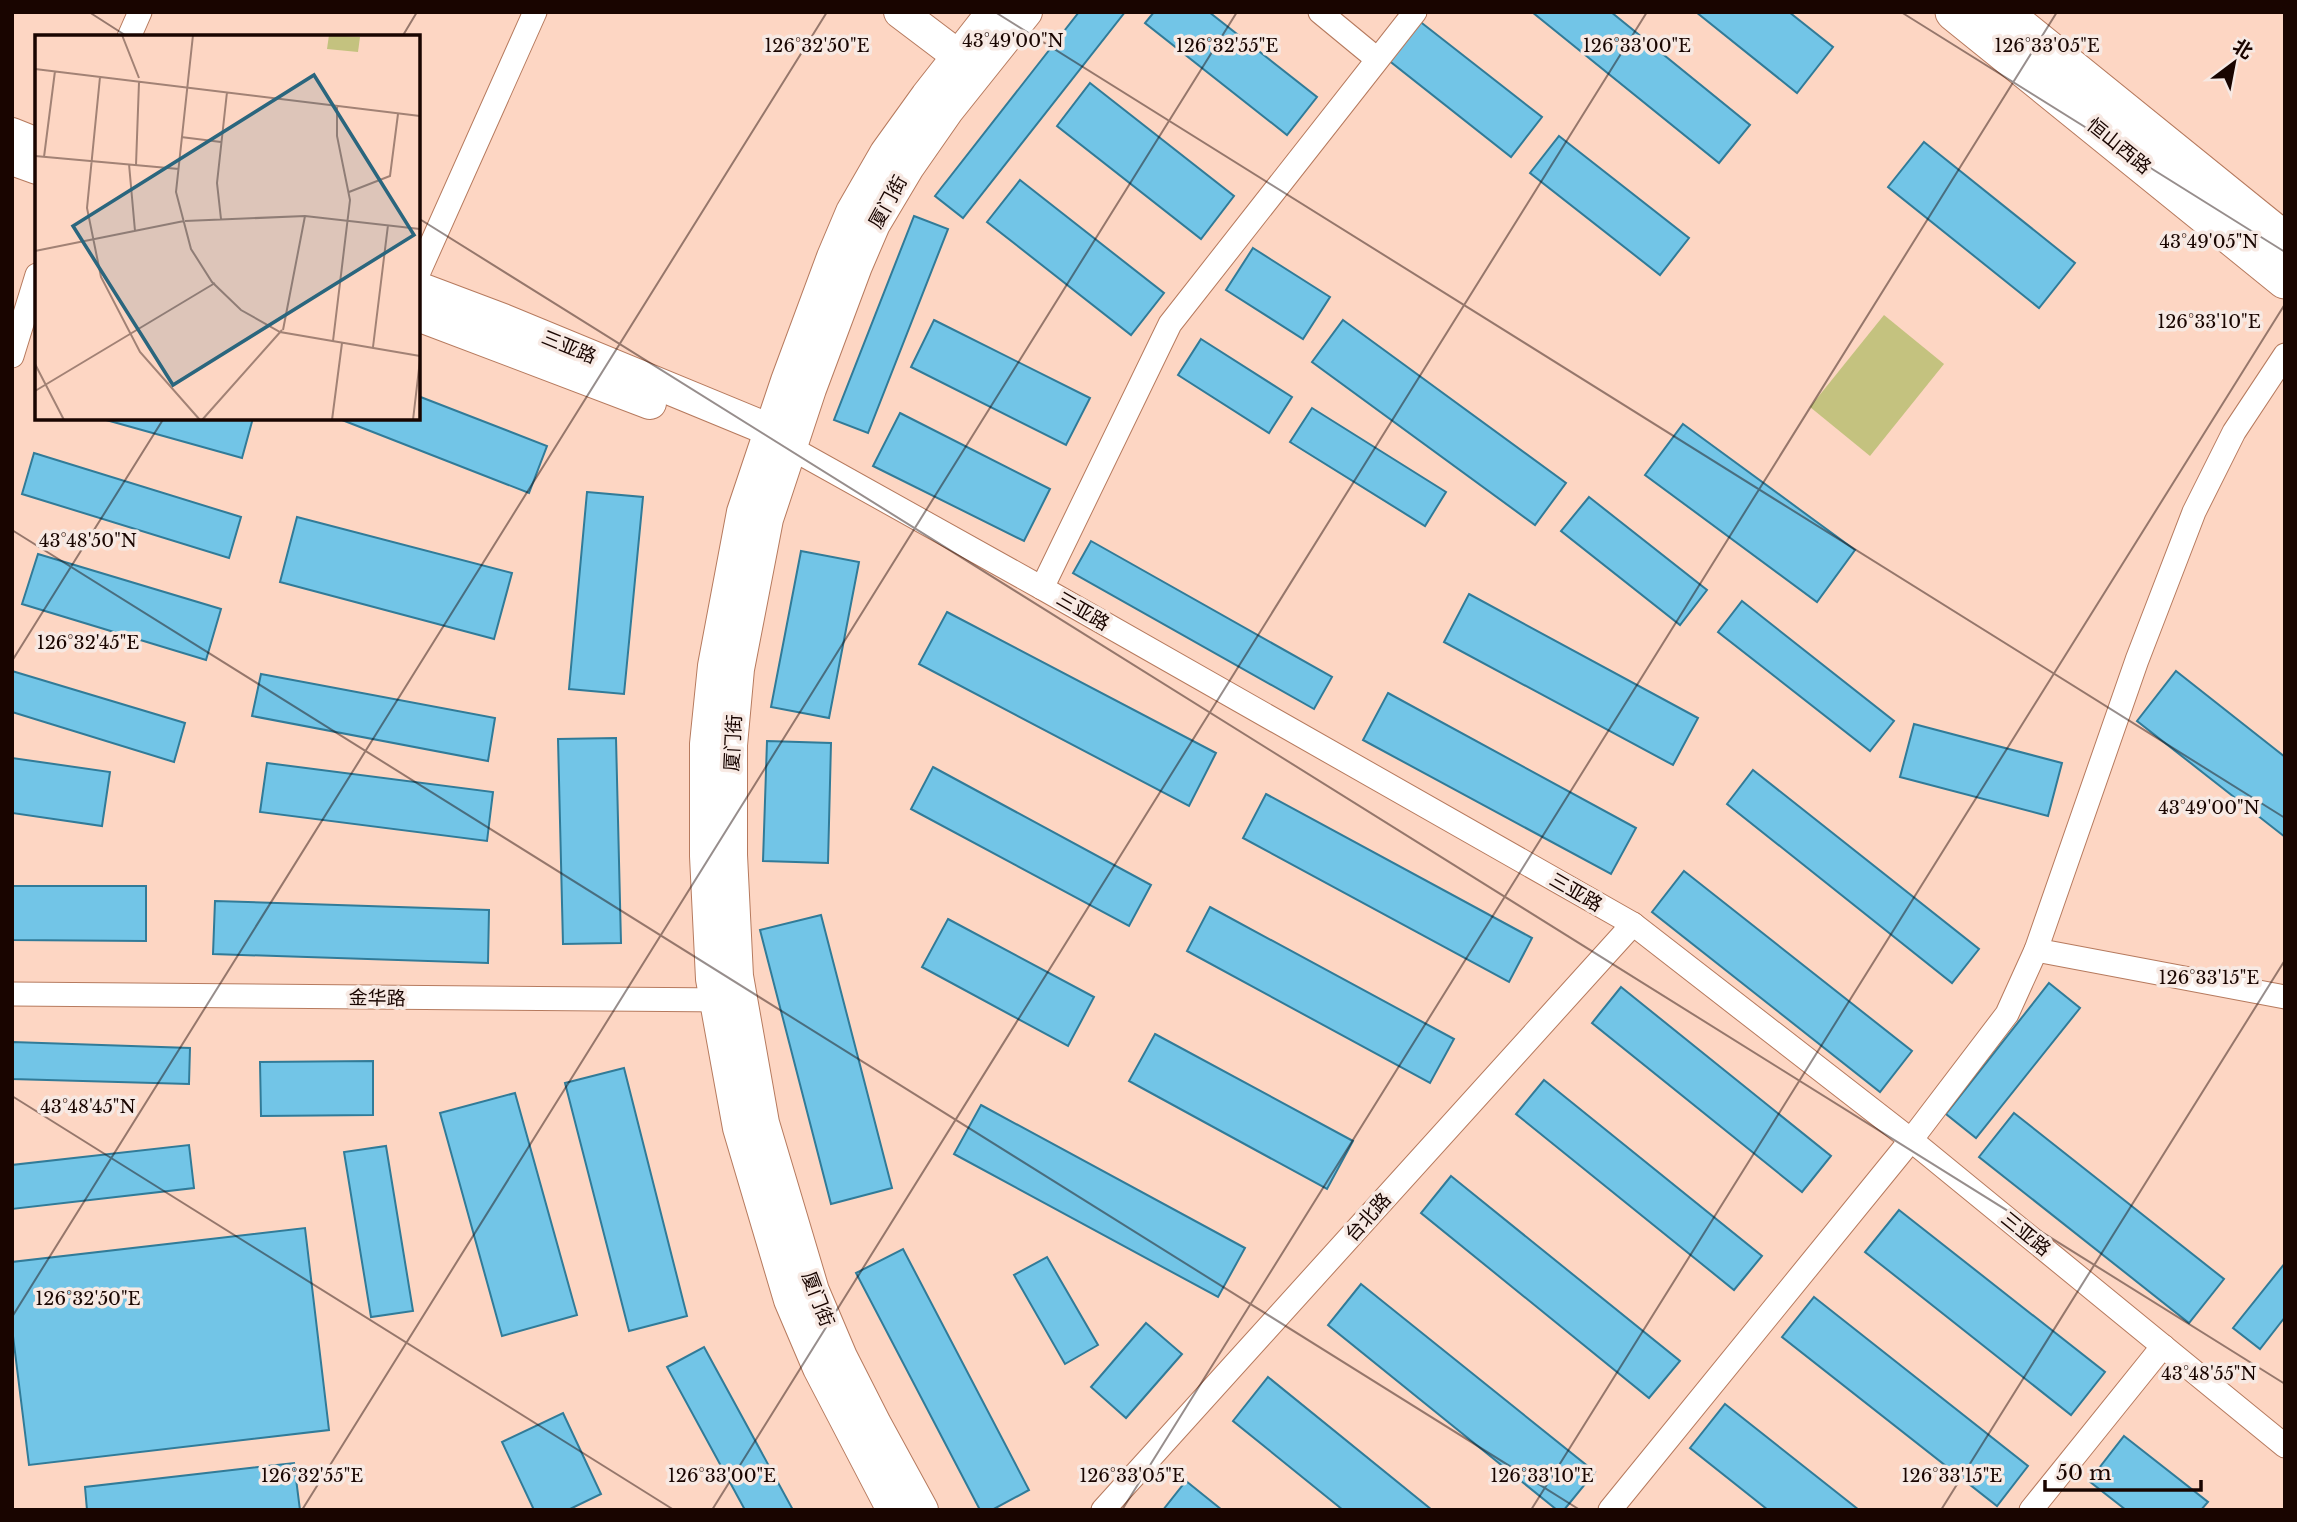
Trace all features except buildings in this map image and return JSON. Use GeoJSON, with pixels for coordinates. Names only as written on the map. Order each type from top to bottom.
{"type":"FeatureCollection","features":[{"type":"Feature","properties":{"kind":"main road"},"geometry":{"type":"LineString","coordinates":[[900,12],[968,64]]}},
{"type":"Feature","properties":{"kind":"main road","name":"厦门街"},"geometry":{"type":"LineString","coordinates":[[893,1510],[819,1368],[790,1300],[739,1128],[729,1000],[737,976],[731,855],[731,745],[738,669],[767,519],[776,441],[874,224],[968,64],[993,12]]}},
{"type":"Feature","properties":{"kind":"main road","name":"厦门街"},"geometry":{"type":"LineString","coordinates":[[968,64],[1026,12]]}},
{"type":"Feature","properties":{"kind":"main road","name":"恒山西路"},"geometry":{"type":"LineString","coordinates":[[1954,12],[2285,280]]}},
{"type":"Feature","properties":{"kind":"main road","name":"恒山西路"},"geometry":{"type":"LineString","coordinates":[[2002,12],[2285,241]]}},
{"type":"Feature","properties":{"kind":"main road"},"geometry":{"type":"LineString","coordinates":[[12,134],[35,143]]}},
{"type":"Feature","properties":{"kind":"main road"},"geometry":{"type":"LineString","coordinates":[[12,159],[35,167]]}},
{"type":"Feature","properties":{"kind":"main road","name":"三亚路"},"geometry":{"type":"LineString","coordinates":[[420,289],[503,320],[776,441]]}},
{"type":"Feature","properties":{"kind":"main road","name":"三亚路"},"geometry":{"type":"LineString","coordinates":[[420,316],[686,417],[776,441]]}},
{"type":"Feature","properties":{"kind":"main road","name":"厦门街"},"geometry":{"type":"LineString","coordinates":[[729,1000],[813,1291],[874,1424],[922,1510]]}},
{"type":"Feature","properties":{"kind":"street"},"geometry":{"type":"LineString","coordinates":[[130,35],[140,12]]}},
{"type":"Feature","properties":{"kind":"street"},"geometry":{"type":"LineString","coordinates":[[420,270],[535,12]]}},
{"type":"Feature","properties":{"kind":"street"},"geometry":{"type":"LineString","coordinates":[[1320,12],[1377,59]]}},
{"type":"Feature","properties":{"kind":"street"},"geometry":{"type":"LineString","coordinates":[[1042,588],[1170,324],[1415,12]]}},
{"type":"Feature","properties":{"kind":"street"},"geometry":{"type":"LineString","coordinates":[[12,356],[35,281]]}},
{"type":"Feature","properties":{"kind":"street"},"geometry":{"type":"LineString","coordinates":[[1610,1510],[1912,1140],[2007,1014],[2036,950],[2137,660],[2194,512],[2234,432],[2285,355]]}},
{"type":"Feature","properties":{"kind":"street","name":"三亚路"},"geometry":{"type":"LineString","coordinates":[[776,441],[1042,588],[1633,924],[1912,1140],[2285,1446]]}},
{"type":"Feature","properties":{"kind":"street","name":"台北路"},"geometry":{"type":"LineString","coordinates":[[1103,1510],[1633,924]]}},
{"type":"Feature","properties":{"kind":"street"},"geometry":{"type":"LineString","coordinates":[[2036,950],[2285,997]]}},
{"type":"Feature","properties":{"kind":"street","name":"金华路"},"geometry":{"type":"LineString","coordinates":[[12,994],[729,1000]]}},
{"type":"Feature","properties":{"kind":"street"},"geometry":{"type":"LineString","coordinates":[[2031,1510],[2163,1346]]}},
{"type":"Feature","properties":{"kind":"shaded area"},"geometry":{"type":"Polygon","coordinates":[[[1884,315],[1944,364],[1870,456],[1810,407],[1884,315]]]}}]}
